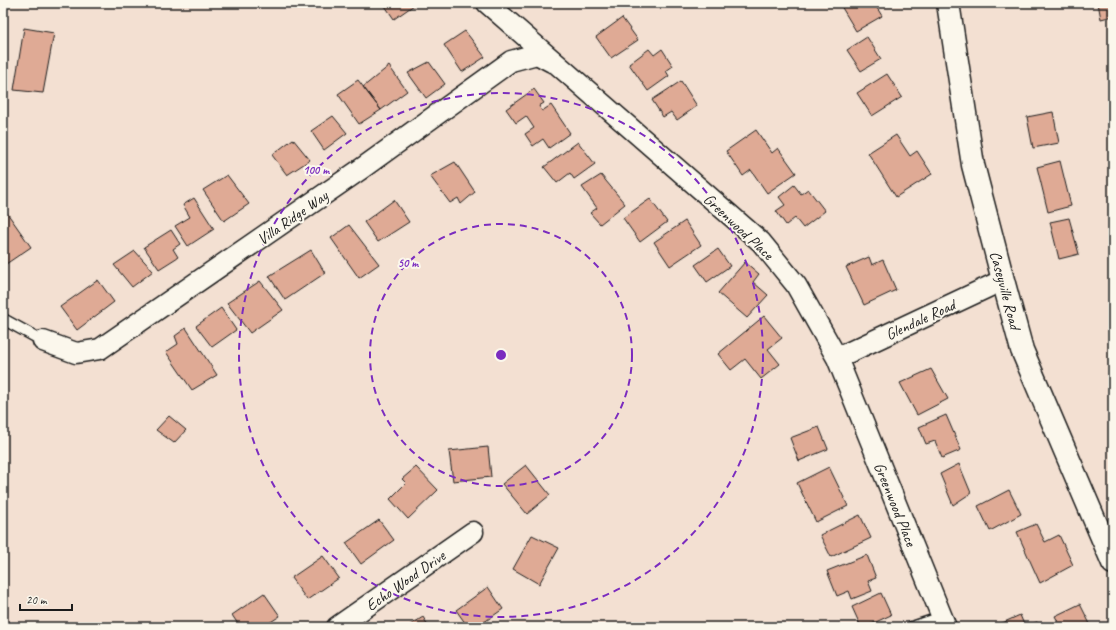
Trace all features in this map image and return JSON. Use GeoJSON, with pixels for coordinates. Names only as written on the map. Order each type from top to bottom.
{"type":"FeatureCollection","features":[{"type":"Feature","properties":{"kind":"street","name":"Greenwood Place"},"geometry":{"type":"LineString","coordinates":[[486,3],[761,242],[796,285],[837,358],[944,622]]}},
{"type":"Feature","properties":{"kind":"street","name":"Caseyville Road"},"geometry":{"type":"LineString","coordinates":[[948,3],[973,165],[1022,350],[1113,563]]}},
{"type":"Feature","properties":{"kind":"street","name":"Villa Ridge Way"},"geometry":{"type":"LineString","coordinates":[[43,341],[76,353],[100,350],[361,170],[511,61],[537,54],[556,64]]}},
{"type":"Feature","properties":{"kind":"street","name":"Glendale Road"},"geometry":{"type":"LineString","coordinates":[[837,358],[1003,280]]}},
{"type":"Feature","properties":{"kind":"street","name":"Echo Wood Drive"},"geometry":{"type":"LineString","coordinates":[[337,627],[473,532]]}},
{"type":"Feature","properties":{"kind":"lane"},"geometry":{"type":"LineString","coordinates":[[3,319],[43,341]]}},
{"type":"Feature","properties":{"kind":"lane"},"geometry":{"type":"LineString","coordinates":[[912,627],[944,622]]}},
{"type":"Feature","properties":{"kind":"building"},"geometry":{"type":"Polygon","coordinates":[[[383,3],[417,3],[394,19],[383,3]]]}},
{"type":"Feature","properties":{"kind":"building"},"geometry":{"type":"Polygon","coordinates":[[[847,3],[874,3],[882,16],[856,31],[841,6],[847,3]]]}},
{"type":"Feature","properties":{"kind":"building"},"geometry":{"type":"Polygon","coordinates":[[[1098,3],[1113,3],[1113,16],[1101,19],[1098,3]]]}},
{"type":"Feature","properties":{"kind":"building"},"geometry":{"type":"Polygon","coordinates":[[[622,18],[638,40],[611,58],[596,37],[622,18]]]}},
{"type":"Feature","properties":{"kind":"building"},"geometry":{"type":"Polygon","coordinates":[[[24,28],[54,33],[43,93],[14,90],[24,28]]]}},
{"type":"Feature","properties":{"kind":"building"},"geometry":{"type":"Polygon","coordinates":[[[465,31],[485,57],[462,72],[444,45],[465,31]]]}},
{"type":"Feature","properties":{"kind":"building"},"geometry":{"type":"Polygon","coordinates":[[[867,37],[881,59],[861,71],[847,50],[867,37]]]}},
{"type":"Feature","properties":{"kind":"building"},"geometry":{"type":"Polygon","coordinates":[[[649,49],[654,55],[662,49],[673,66],[666,71],[669,76],[648,91],[629,64],[649,49]]]}},
{"type":"Feature","properties":{"kind":"building"},"geometry":{"type":"Polygon","coordinates":[[[429,62],[445,84],[426,98],[408,73],[429,62]]]}},
{"type":"Feature","properties":{"kind":"building"},"geometry":{"type":"Polygon","coordinates":[[[389,66],[407,91],[381,110],[363,87],[389,66]]]}},
{"type":"Feature","properties":{"kind":"building"},"geometry":{"type":"Polygon","coordinates":[[[887,74],[902,97],[872,116],[857,93],[887,74]]]}},
{"type":"Feature","properties":{"kind":"building"},"geometry":{"type":"Polygon","coordinates":[[[358,80],[381,110],[359,124],[338,94],[358,80]]]}},
{"type":"Feature","properties":{"kind":"building"},"geometry":{"type":"Polygon","coordinates":[[[681,81],[697,106],[677,120],[671,112],[663,117],[652,100],[681,81]]]}},
{"type":"Feature","properties":{"kind":"building"},"geometry":{"type":"Polygon","coordinates":[[[534,89],[544,103],[539,106],[542,111],[551,105],[570,133],[549,148],[543,139],[533,146],[525,134],[534,128],[526,116],[516,123],[506,109],[534,89]]]}},
{"type":"Feature","properties":{"kind":"building"},"geometry":{"type":"Polygon","coordinates":[[[1053,112],[1059,143],[1033,148],[1027,117],[1053,112]]]}},
{"type":"Feature","properties":{"kind":"building"},"geometry":{"type":"Polygon","coordinates":[[[333,116],[347,133],[324,150],[311,131],[333,116]]]}},
{"type":"Feature","properties":{"kind":"building"},"geometry":{"type":"Polygon","coordinates":[[[756,130],[772,153],[778,148],[796,173],[767,193],[751,170],[743,176],[726,151],[756,130]]]}},
{"type":"Feature","properties":{"kind":"building"},"geometry":{"type":"Polygon","coordinates":[[[896,135],[910,156],[917,151],[932,174],[896,197],[868,153],[896,135]]]}},
{"type":"Feature","properties":{"kind":"building"},"geometry":{"type":"Polygon","coordinates":[[[293,139],[310,160],[287,175],[272,155],[293,139]]]}},
{"type":"Feature","properties":{"kind":"building"},"geometry":{"type":"Polygon","coordinates":[[[578,142],[595,164],[574,179],[570,173],[557,183],[544,167],[578,142]]]}},
{"type":"Feature","properties":{"kind":"building"},"geometry":{"type":"Polygon","coordinates":[[[1060,161],[1071,206],[1048,212],[1037,167],[1060,161]]]}},
{"type":"Feature","properties":{"kind":"building"},"geometry":{"type":"Polygon","coordinates":[[[455,162],[475,192],[461,204],[458,198],[450,203],[430,176],[455,162]]]}},
{"type":"Feature","properties":{"kind":"building"},"geometry":{"type":"Polygon","coordinates":[[[227,175],[249,204],[224,221],[203,190],[227,175]]]}},
{"type":"Feature","properties":{"kind":"building"},"geometry":{"type":"Polygon","coordinates":[[[601,175],[625,204],[600,224],[590,213],[597,208],[582,187],[601,175]]]}},
{"type":"Feature","properties":{"kind":"building"},"geometry":{"type":"Polygon","coordinates":[[[794,185],[801,194],[808,189],[825,211],[803,228],[795,218],[786,225],[776,211],[785,205],[779,197],[794,185]]]}},
{"type":"Feature","properties":{"kind":"building"},"geometry":{"type":"Polygon","coordinates":[[[194,198],[214,229],[188,246],[175,226],[190,217],[183,205],[194,198]]]}},
{"type":"Feature","properties":{"kind":"building"},"geometry":{"type":"Polygon","coordinates":[[[650,199],[667,222],[640,242],[623,218],[650,199]]]}},
{"type":"Feature","properties":{"kind":"building"},"geometry":{"type":"Polygon","coordinates":[[[394,200],[409,222],[378,242],[364,222],[394,200]]]}},
{"type":"Feature","properties":{"kind":"building"},"geometry":{"type":"Polygon","coordinates":[[[5,210],[31,247],[6,264],[3,259],[3,212],[5,210]]]}},
{"type":"Feature","properties":{"kind":"building"},"geometry":{"type":"Polygon","coordinates":[[[1069,218],[1079,254],[1059,259],[1050,222],[1069,218]]]}},
{"type":"Feature","properties":{"kind":"building"},"geometry":{"type":"Polygon","coordinates":[[[685,221],[701,245],[670,266],[654,242],[685,221]]]}},
{"type":"Feature","properties":{"kind":"building"},"geometry":{"type":"Polygon","coordinates":[[[349,225],[379,264],[359,278],[331,238],[349,225]]]}},
{"type":"Feature","properties":{"kind":"building"},"geometry":{"type":"Polygon","coordinates":[[[171,230],[180,244],[173,249],[178,257],[159,269],[144,247],[171,230]]]}},
{"type":"Feature","properties":{"kind":"building"},"geometry":{"type":"Polygon","coordinates":[[[718,249],[730,266],[707,282],[695,265],[718,249]]]}},
{"type":"Feature","properties":{"kind":"building"},"geometry":{"type":"Polygon","coordinates":[[[311,250],[325,273],[285,300],[269,276],[311,250]]]}},
{"type":"Feature","properties":{"kind":"building"},"geometry":{"type":"Polygon","coordinates":[[[135,251],[153,271],[132,287],[114,265],[135,251]]]}},
{"type":"Feature","properties":{"kind":"building"},"geometry":{"type":"Polygon","coordinates":[[[869,257],[872,265],[883,260],[896,290],[864,305],[846,267],[869,257]]]}},
{"type":"Feature","properties":{"kind":"building"},"geometry":{"type":"Polygon","coordinates":[[[745,262],[759,274],[753,282],[768,295],[747,318],[718,293],[745,262]]]}},
{"type":"Feature","properties":{"kind":"building"},"geometry":{"type":"Polygon","coordinates":[[[98,280],[114,302],[77,330],[60,307],[98,280]]]}},
{"type":"Feature","properties":{"kind":"building"},"geometry":{"type":"Polygon","coordinates":[[[260,281],[283,310],[250,333],[227,303],[260,281]]]}},
{"type":"Feature","properties":{"kind":"building"},"geometry":{"type":"Polygon","coordinates":[[[221,308],[236,330],[212,347],[196,326],[221,308]]]}},
{"type":"Feature","properties":{"kind":"building"},"geometry":{"type":"Polygon","coordinates":[[[764,316],[782,338],[768,349],[780,364],[761,379],[745,359],[731,370],[718,354],[764,316]]]}},
{"type":"Feature","properties":{"kind":"building"},"geometry":{"type":"Polygon","coordinates":[[[186,328],[217,375],[192,390],[166,352],[178,344],[175,336],[186,328]]]}},
{"type":"Feature","properties":{"kind":"building"},"geometry":{"type":"Polygon","coordinates":[[[931,369],[948,399],[917,415],[900,383],[931,369]]]}},
{"type":"Feature","properties":{"kind":"building"},"geometry":{"type":"Polygon","coordinates":[[[946,415],[961,450],[942,458],[935,441],[926,444],[919,427],[946,415]]]}},
{"type":"Feature","properties":{"kind":"building"},"geometry":{"type":"Polygon","coordinates":[[[169,416],[186,430],[174,443],[156,430],[169,416]]]}},
{"type":"Feature","properties":{"kind":"building"},"geometry":{"type":"Polygon","coordinates":[[[819,427],[828,449],[799,461],[790,438],[819,427]]]}},
{"type":"Feature","properties":{"kind":"building"},"geometry":{"type":"Polygon","coordinates":[[[488,447],[491,477],[453,481],[449,451],[488,447]]]}},
{"type":"Feature","properties":{"kind":"building"},"geometry":{"type":"Polygon","coordinates":[[[959,464],[971,493],[953,505],[940,474],[959,464]]]}},
{"type":"Feature","properties":{"kind":"building"},"geometry":{"type":"Polygon","coordinates":[[[526,465],[550,495],[527,514],[502,484],[526,465]]]}},
{"type":"Feature","properties":{"kind":"building"},"geometry":{"type":"Polygon","coordinates":[[[416,467],[438,490],[408,519],[390,499],[406,483],[402,479],[416,467]]]}},
{"type":"Feature","properties":{"kind":"building"},"geometry":{"type":"Polygon","coordinates":[[[829,467],[848,506],[816,522],[797,483],[829,467]]]}},
{"type":"Feature","properties":{"kind":"building"},"geometry":{"type":"Polygon","coordinates":[[[1009,490],[1021,514],[990,531],[978,506],[1009,490]]]}},
{"type":"Feature","properties":{"kind":"building"},"geometry":{"type":"Polygon","coordinates":[[[860,515],[871,538],[831,557],[820,535],[860,515]]]}},
{"type":"Feature","properties":{"kind":"building"},"geometry":{"type":"Polygon","coordinates":[[[379,520],[394,540],[361,564],[346,543],[379,520]]]}},
{"type":"Feature","properties":{"kind":"building"},"geometry":{"type":"Polygon","coordinates":[[[1036,524],[1045,542],[1059,535],[1073,565],[1040,583],[1017,532],[1036,524]]]}},
{"type":"Feature","properties":{"kind":"building"},"geometry":{"type":"Polygon","coordinates":[[[532,535],[559,548],[539,584],[513,569],[532,535]]]}},
{"type":"Feature","properties":{"kind":"building"},"geometry":{"type":"Polygon","coordinates":[[[867,555],[876,578],[868,581],[872,591],[852,599],[849,591],[837,596],[827,571],[867,555]]]}},
{"type":"Feature","properties":{"kind":"building"},"geometry":{"type":"Polygon","coordinates":[[[323,556],[339,578],[307,600],[291,578],[323,556]]]}},
{"type":"Feature","properties":{"kind":"building"},"geometry":{"type":"Polygon","coordinates":[[[488,587],[503,609],[477,627],[468,627],[456,610],[488,587]]]}},
{"type":"Feature","properties":{"kind":"building"},"geometry":{"type":"Polygon","coordinates":[[[264,593],[280,616],[263,627],[240,627],[232,615],[264,593]]]}},
{"type":"Feature","properties":{"kind":"building"},"geometry":{"type":"Polygon","coordinates":[[[881,593],[891,615],[865,627],[861,627],[852,607],[881,593]]]}},
{"type":"Feature","properties":{"kind":"building"},"geometry":{"type":"Polygon","coordinates":[[[1080,604],[1091,626],[1061,627],[1055,616],[1080,604]]]}},
{"type":"Feature","properties":{"kind":"building"},"geometry":{"type":"Polygon","coordinates":[[[1020,615],[1025,627],[1001,627],[1000,624],[1020,615]]]}},
{"type":"Feature","properties":{"kind":"building"},"geometry":{"type":"Polygon","coordinates":[[[423,617],[429,627],[407,627],[423,617]]]}},
{"type":"Feature","properties":{"kind":"building"},"geometry":{"type":"Polygon","coordinates":[[[1037,622],[1039,627],[1025,627],[1037,622]]]}}]}
